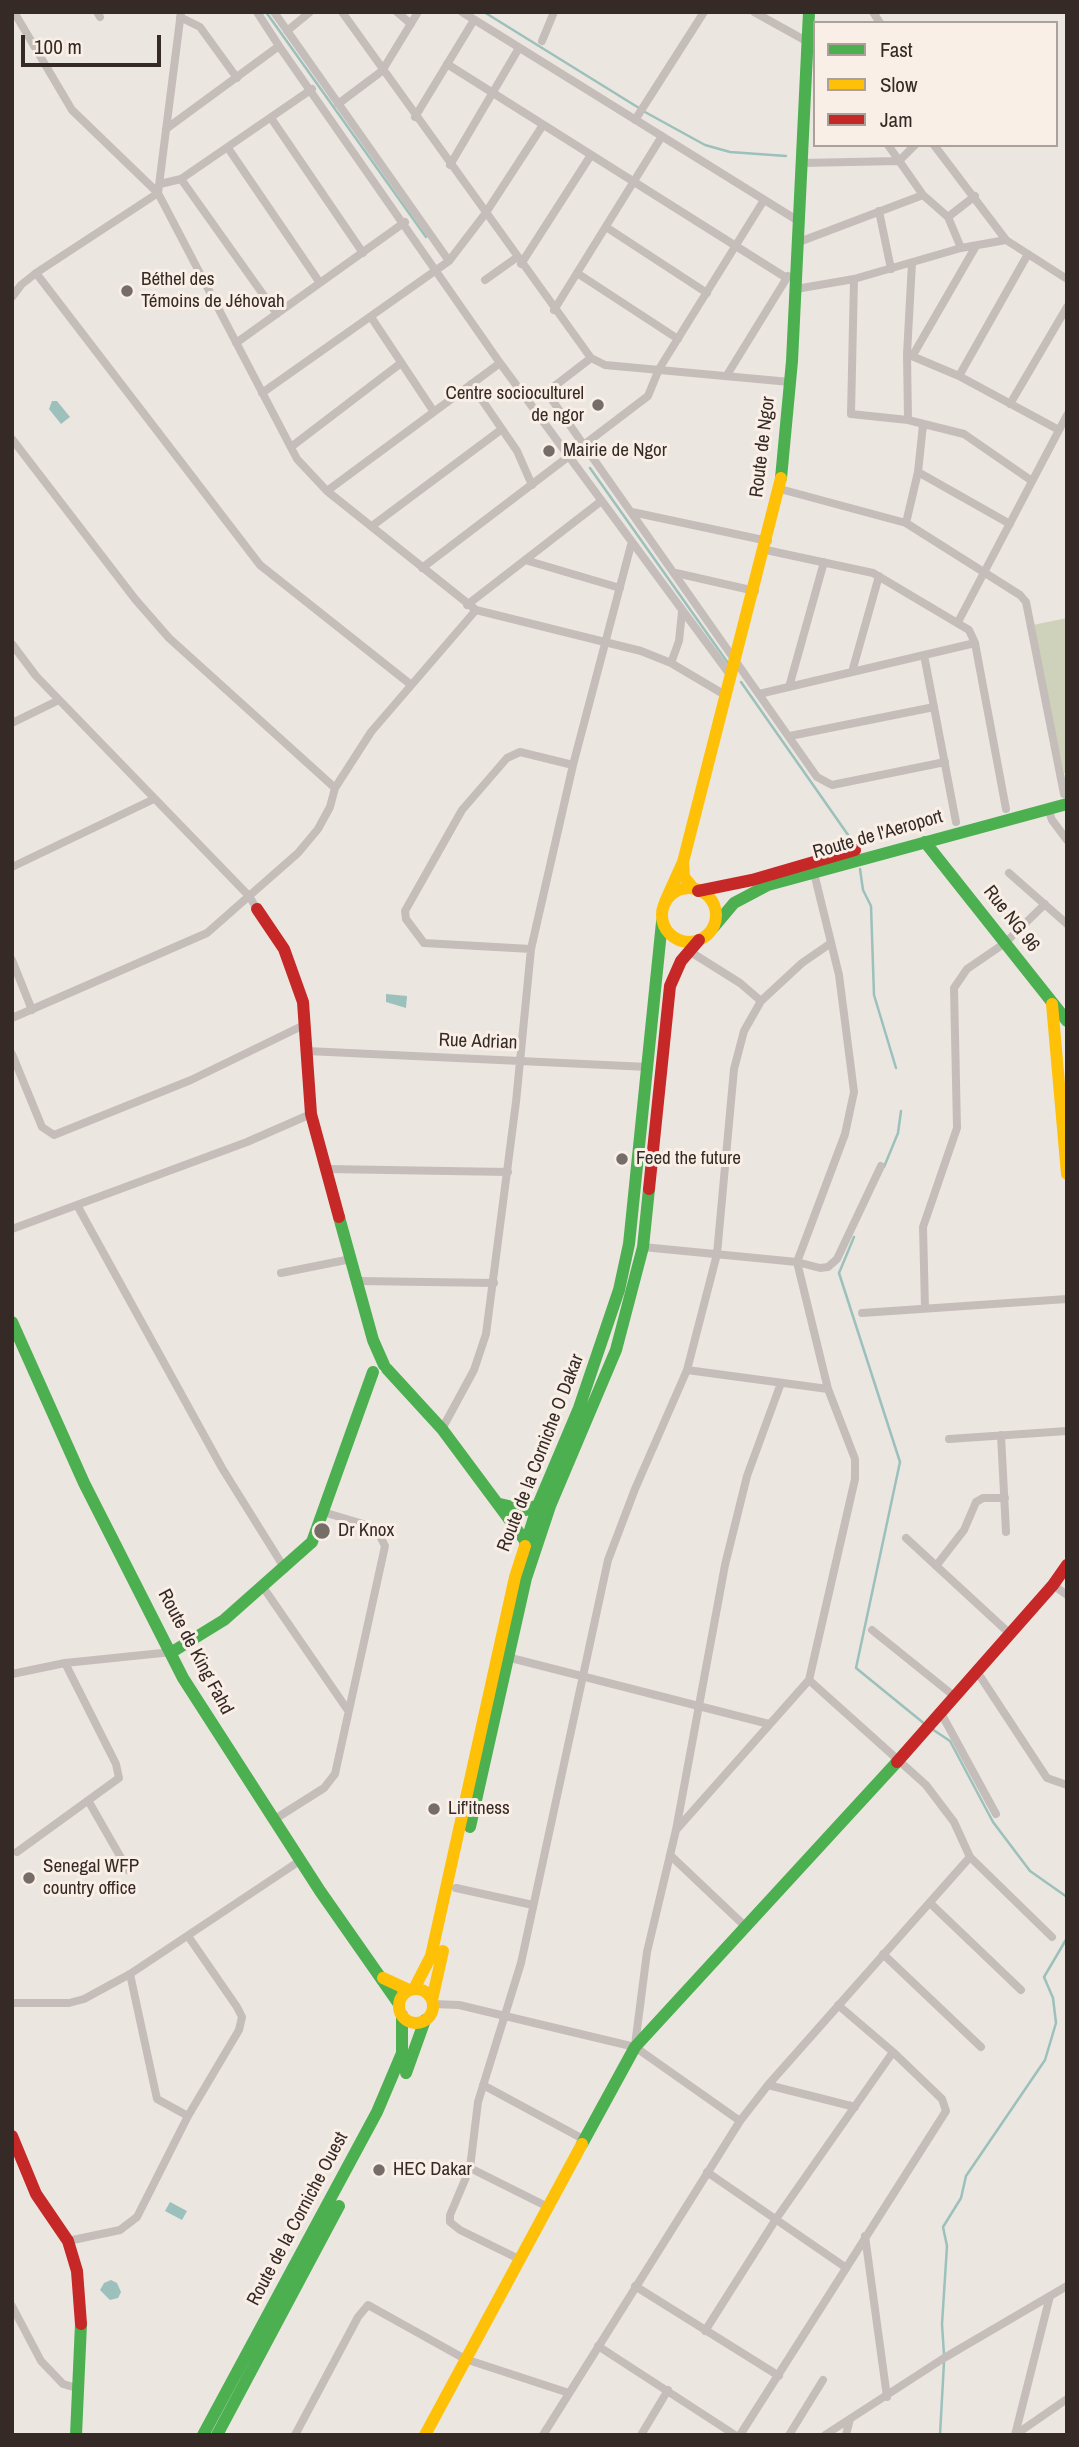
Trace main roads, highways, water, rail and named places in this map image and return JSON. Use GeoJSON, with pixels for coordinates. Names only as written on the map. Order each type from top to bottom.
{"type":"FeatureCollection","features":[{"type":"Feature","properties":{"kind":"main road"},"geometry":{"type":"LineString","coordinates":[[809,18],[817,12]]}},
{"type":"Feature","properties":{"kind":"main road","name":"Route de Ngor"},"geometry":{"type":"LineString","coordinates":[[665,902],[682,862],[780,489],[796,289],[791,275],[799,242],[802,163],[810,74],[807,42],[809,18]]}},
{"type":"Feature","properties":{"kind":"main road","name":"Route de l'Aeroport"},"geometry":{"type":"LineString","coordinates":[[712,928],[727,909],[751,892],[1048,809],[1066,797]]}},
{"type":"Feature","properties":{"kind":"main road","name":"Route de l'Aeroport"},"geometry":{"type":"LineString","coordinates":[[696,890],[752,880],[956,822],[1066,797]]}},
{"type":"Feature","properties":{"kind":"main road","name":"Rue NG 96"},"geometry":{"type":"LineString","coordinates":[[925,842],[1067,1021]]}},
{"type":"Feature","properties":{"kind":"main road"},"geometry":{"type":"LineString","coordinates":[[682,862],[684,877],[714,906],[712,928],[699,940],[684,942],[674,938],[663,922],[665,902],[678,891],[696,890]]}},
{"type":"Feature","properties":{"kind":"main road"},"geometry":{"type":"LineString","coordinates":[[257,909],[284,949],[297,978],[303,1002],[311,1114],[380,1367],[399,1382],[442,1429],[526,1542]]}},
{"type":"Feature","properties":{"kind":"main road","name":"Route de la Corniche O Dakar"},"geometry":{"type":"LineString","coordinates":[[411,1990],[431,1956],[505,1611],[538,1505],[579,1408],[619,1290],[629,1244],[663,922]]}},
{"type":"Feature","properties":{"kind":"main road","name":"Route de la Corniche O Dakar"},"geometry":{"type":"LineString","coordinates":[[432,2002],[519,1601],[543,1524],[616,1350],[643,1247],[668,999],[675,971],[699,940]]}},
{"type":"Feature","properties":{"kind":"main road"},"geometry":{"type":"LineString","coordinates":[[1052,1003],[1067,1174]]}},
{"type":"Feature","properties":{"kind":"main road","name":"Route de King Fahd"},"geometry":{"type":"LineString","coordinates":[[12,1322],[84,1483],[172,1651],[183,1678],[301,1860],[383,1978],[400,2010]]}},
{"type":"Feature","properties":{"kind":"main road"},"geometry":{"type":"LineString","coordinates":[[172,1651],[224,1620],[285,1569],[312,1542],[367,1389],[380,1367]]}},
{"type":"Feature","properties":{"kind":"main road"},"geometry":{"type":"LineString","coordinates":[[499,1504],[526,1510],[538,1505]]}},
{"type":"Feature","properties":{"kind":"main road"},"geometry":{"type":"LineString","coordinates":[[425,2435],[635,2047],[897,1762],[1053,1586],[1067,1565]]}},
{"type":"Feature","properties":{"kind":"main road"},"geometry":{"type":"LineString","coordinates":[[383,1978],[411,1990],[425,1992],[432,2002],[425,2020],[414,2023],[400,2010],[411,1990]]}},
{"type":"Feature","properties":{"kind":"main road","name":"Route de la Corniche Ouest"},"geometry":{"type":"LineString","coordinates":[[203,2435],[377,2112],[402,2053],[400,2010]]}},
{"type":"Feature","properties":{"kind":"main road","name":"Route de la Corniche Ouest"},"geometry":{"type":"LineString","coordinates":[[216,2435],[387,2116],[425,2020]]}},
{"type":"Feature","properties":{"kind":"main road"},"geometry":{"type":"LineString","coordinates":[[12,2136],[36,2194],[68,2241],[77,2271],[81,2297],[80,2389],[76,2435]]}},
{"type":"Feature","properties":{"kind":"water"},"geometry":{"type":"Polygon","coordinates":[[[52,401],[57,401],[70,417],[61,424],[49,409],[52,401]]]}},
{"type":"Feature","properties":{"kind":"water"},"geometry":{"type":"Polygon","coordinates":[[[386,994],[407,996],[406,1008],[386,1002],[386,994]]]}},
{"type":"Feature","properties":{"kind":"water"},"geometry":{"type":"Polygon","coordinates":[[[170,2202],[187,2211],[182,2220],[165,2211],[170,2202]]]}},
{"type":"Feature","properties":{"kind":"water"},"geometry":{"type":"Polygon","coordinates":[[[111,2280],[117,2283],[121,2292],[118,2298],[110,2300],[100,2290],[104,2283],[111,2280]]]}},
{"type":"Feature","properties":{"kind":"waterway"},"geometry":{"type":"LineString","coordinates":[[266,12],[426,237]]}},
{"type":"Feature","properties":{"kind":"waterway"},"geometry":{"type":"LineString","coordinates":[[484,12],[639,108]]}},
{"type":"Feature","properties":{"kind":"waterway"},"geometry":{"type":"LineString","coordinates":[[645,112],[705,145],[730,152],[786,156]]}},
{"type":"Feature","properties":{"kind":"waterway"},"geometry":{"type":"LineString","coordinates":[[590,468],[728,663]]}},
{"type":"Feature","properties":{"kind":"waterway"},"geometry":{"type":"LineString","coordinates":[[741,682],[853,842]]}},
{"type":"Feature","properties":{"kind":"waterway"},"geometry":{"type":"LineString","coordinates":[[860,869],[863,890],[871,906],[874,995],[896,1068]]}},
{"type":"Feature","properties":{"kind":"waterway"},"geometry":{"type":"LineString","coordinates":[[884,1167],[898,1133],[901,1111]]}},
{"type":"Feature","properties":{"kind":"waterway"},"geometry":{"type":"LineString","coordinates":[[854,1237],[839,1273],[900,1462],[856,1668],[926,1725]]}},
{"type":"Feature","properties":{"kind":"waterway"},"geometry":{"type":"LineString","coordinates":[[932,1729],[950,1741],[993,1822],[1030,1871],[1067,1897]]}},
{"type":"Feature","properties":{"kind":"waterway"},"geometry":{"type":"LineString","coordinates":[[944,2355],[942,2324],[947,2246],[943,2227],[961,2198],[966,2176],[1045,2060],[1056,2023],[1053,1998],[1044,1977],[1067,1938]]}},
{"type":"Feature","properties":{"kind":"waterway"},"geometry":{"type":"LineString","coordinates":[[940,2435],[944,2362]]}},
{"type":"Feature","properties":{"kind":"place","name":"Béthel des Témoins de Jéhovah"},"geometry":{"type":"Point","coordinates":[127,291]}},
{"type":"Feature","properties":{"kind":"place","name":"Centre socioculturel de ngor"},"geometry":{"type":"Point","coordinates":[598,405]}},
{"type":"Feature","properties":{"kind":"place","name":"Mairie de Ngor"},"geometry":{"type":"Point","coordinates":[549,451]}},
{"type":"Feature","properties":{"kind":"place","name":"Feed the future"},"geometry":{"type":"Point","coordinates":[622,1159]}},
{"type":"Feature","properties":{"kind":"place","name":"Dr Knox"},"geometry":{"type":"Point","coordinates":[322,1531]}},
{"type":"Feature","properties":{"kind":"place","name":"Lif'itness"},"geometry":{"type":"Point","coordinates":[434,1809]}},
{"type":"Feature","properties":{"kind":"place","name":"Senegal WFP country office"},"geometry":{"type":"Point","coordinates":[29,1878]}},
{"type":"Feature","properties":{"kind":"place","name":"HEC Dakar"},"geometry":{"type":"Point","coordinates":[379,2170]}}]}
